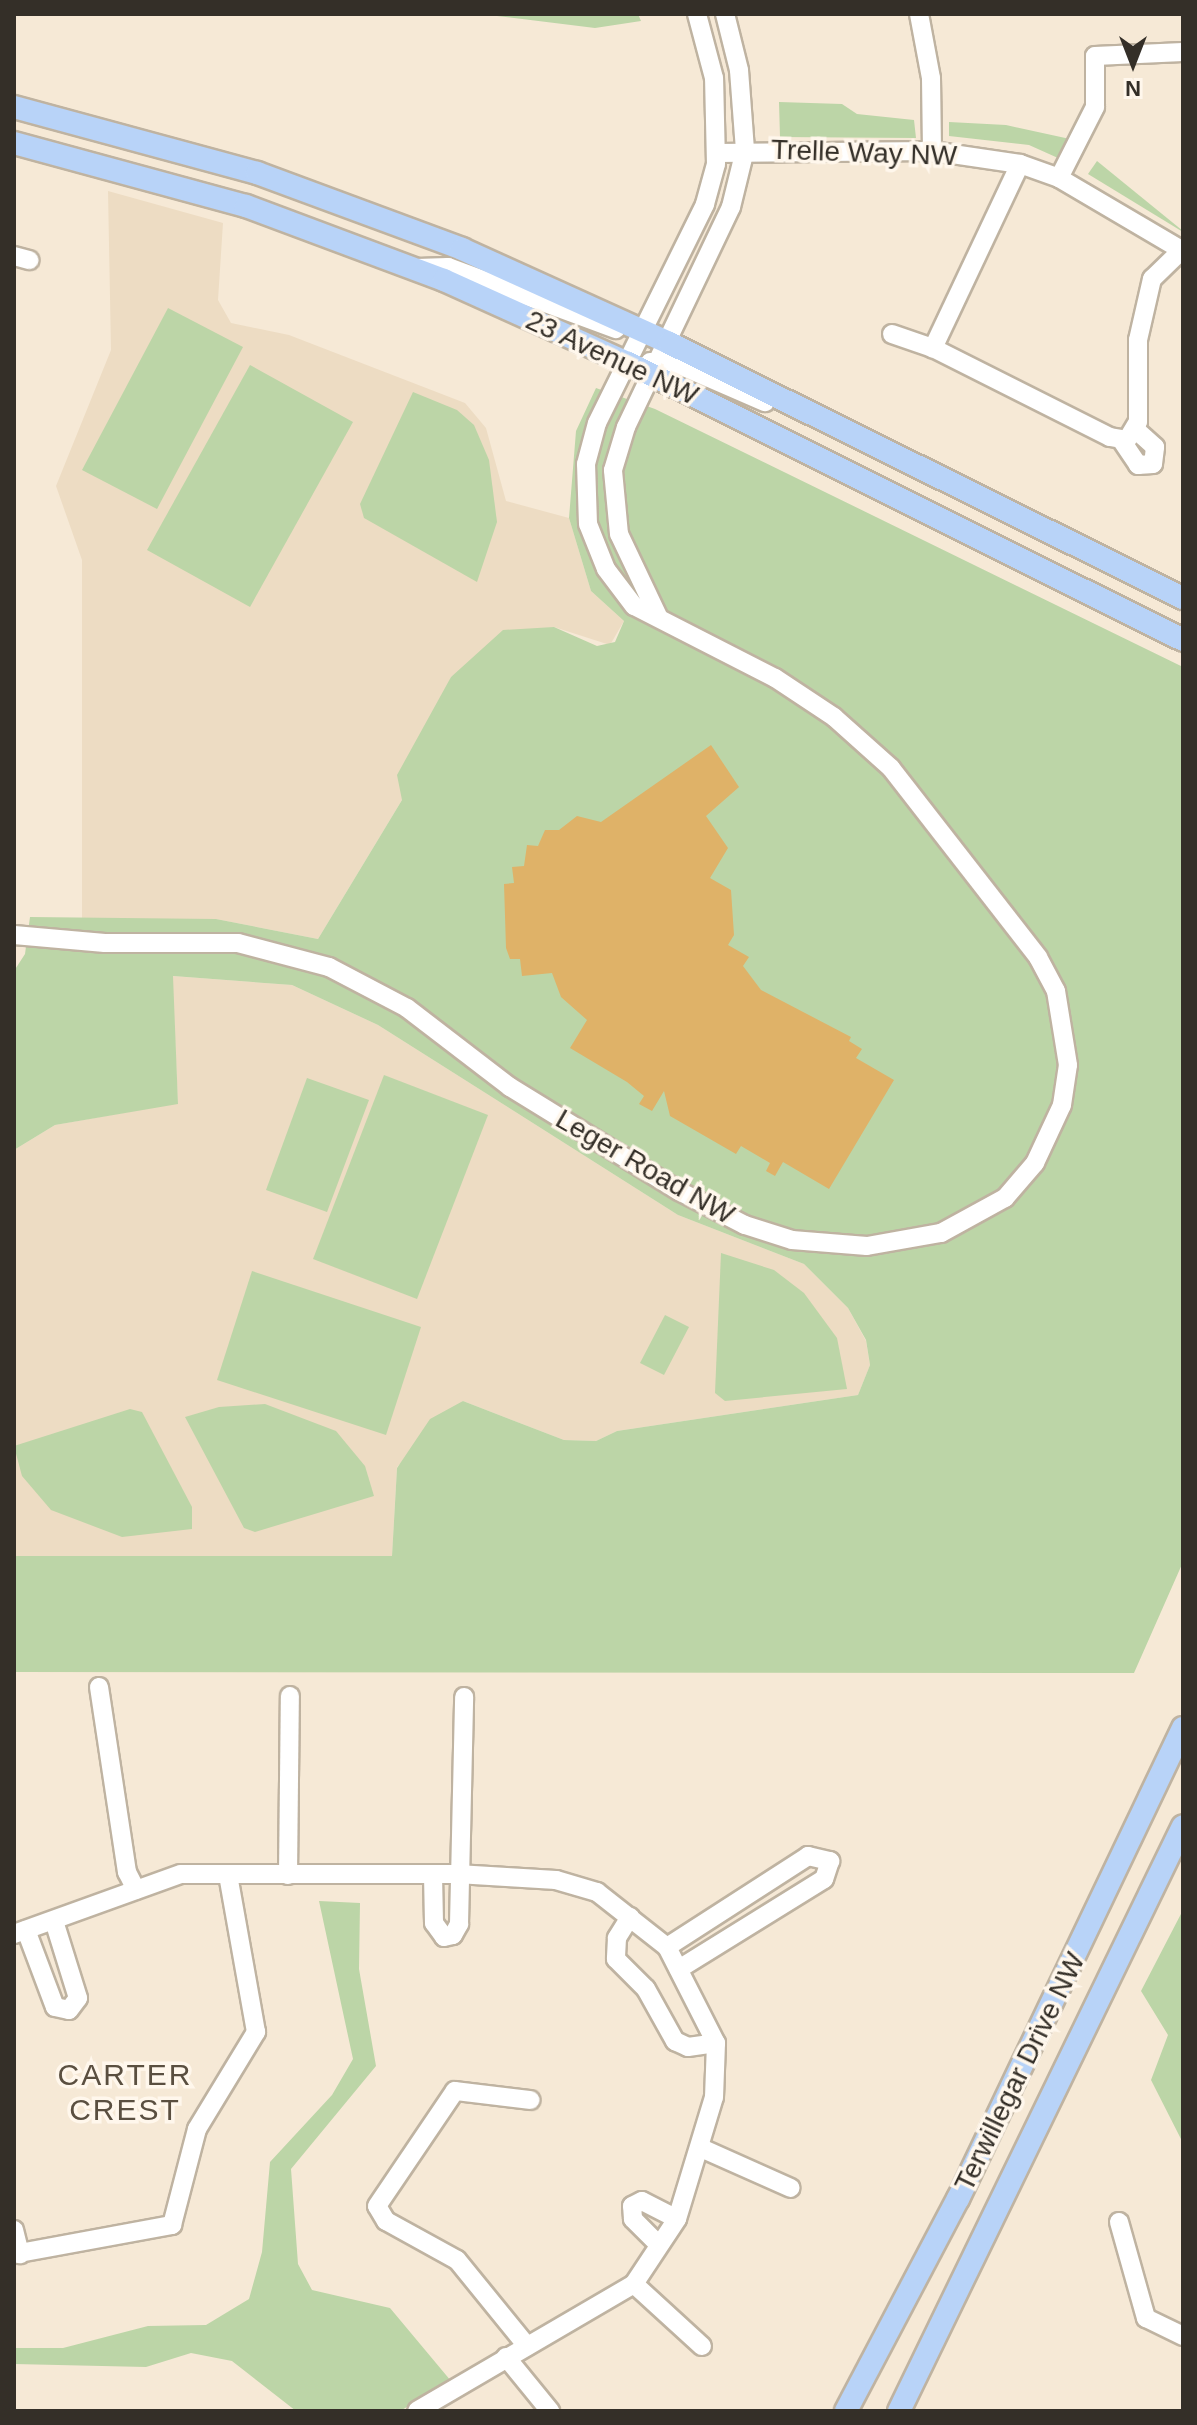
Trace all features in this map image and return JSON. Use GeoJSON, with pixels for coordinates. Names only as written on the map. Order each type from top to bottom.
{"type":"FeatureCollection","features":[{"type":"Feature","properties":{"kind":"main road","name":"23 Avenue NW"},"geometry":{"type":"LineString","coordinates":[[14,107],[293,185],[462,249],[644,335],[659,360],[1183,640]]}},
{"type":"Feature","properties":{"kind":"main road","name":"23 Avenue NW"},"geometry":{"type":"LineString","coordinates":[[14,143],[246,206],[415,268],[628,363],[659,360],[891,453],[1183,598]]}},
{"type":"Feature","properties":{"kind":"main road","name":"Terwillegar Drive NW"},"geometry":{"type":"LineString","coordinates":[[846,2411],[951,2213],[1183,1728]]}},
{"type":"Feature","properties":{"kind":"main road","name":"Terwillegar Drive NW"},"geometry":{"type":"LineString","coordinates":[[899,2411],[1183,1826]]}},
{"type":"Feature","properties":{"kind":"street","name":"Leger Road NW"},"geometry":{"type":"LineString","coordinates":[[14,935],[105,943],[238,943],[329,967],[407,1008],[510,1087],[667,1184],[767,1233],[815,1244],[867,1246],[917,1240],[965,1224],[1021,1181],[1055,1125],[1068,1065],[1056,991],[961,850],[891,768],[834,717],[775,678],[634,606],[621,591],[588,524],[588,450],[705,204],[716,153],[714,78],[697,14]]}},
{"type":"Feature","properties":{"kind":"street"},"geometry":{"type":"LineString","coordinates":[[658,616],[619,534],[611,489],[616,451],[731,207],[745,150],[739,70],[725,14]]}},
{"type":"Feature","properties":{"kind":"street"},"geometry":{"type":"LineString","coordinates":[[919,14],[931,78],[932,151]]}},
{"type":"Feature","properties":{"kind":"street"},"geometry":{"type":"LineString","coordinates":[[1059,178],[1095,107],[1095,56],[1183,52]]}},
{"type":"Feature","properties":{"kind":"street","name":"Trelle Way NW"},"geometry":{"type":"LineString","coordinates":[[716,153],[745,150],[932,151],[1020,164],[1059,178],[1182,250]]}},
{"type":"Feature","properties":{"kind":"street"},"geometry":{"type":"LineString","coordinates":[[933,348],[1020,164]]}},
{"type":"Feature","properties":{"kind":"street"},"geometry":{"type":"LineString","coordinates":[[892,334],[933,348],[1130,436],[1138,340],[1152,279],[1182,250]]}},
{"type":"Feature","properties":{"kind":"street"},"geometry":{"type":"LineString","coordinates":[[415,268],[448,267],[644,335]]}},
{"type":"Feature","properties":{"kind":"street"},"geometry":{"type":"LineString","coordinates":[[99,1687],[127,1872],[136,1890]]}},
{"type":"Feature","properties":{"kind":"street"},"geometry":{"type":"LineString","coordinates":[[288,1875],[290,1696]]}},
{"type":"Feature","properties":{"kind":"street"},"geometry":{"type":"LineString","coordinates":[[433,1875],[434,1923],[444,1937],[457,1932],[459,1924],[457,1874],[464,1697]]}},
{"type":"Feature","properties":{"kind":"street"},"geometry":{"type":"LineString","coordinates":[[667,1947],[808,1856],[830,1861],[824,1879],[679,1969]]}},
{"type":"Feature","properties":{"kind":"street"},"geometry":{"type":"LineString","coordinates":[[54,1921],[78,1998],[69,2010],[55,2007],[20,1932],[181,1874],[457,1874],[556,1880],[597,1892],[667,1947],[716,2043],[714,2097],[677,2219],[634,2284],[417,2411]]}},
{"type":"Feature","properties":{"kind":"street"},"geometry":{"type":"LineString","coordinates":[[14,2230],[17,2254],[172,2225],[197,2129],[256,2032],[228,1875]]}},
{"type":"Feature","properties":{"kind":"street"},"geometry":{"type":"LineString","coordinates":[[630,1917],[617,1938],[616,1959],[656,2004],[675,2041],[688,2047],[716,2043]]}},
{"type":"Feature","properties":{"kind":"street"},"geometry":{"type":"LineString","coordinates":[[527,2346],[457,2260],[386,2221],[377,2206],[455,2091],[530,2100]]}},
{"type":"Feature","properties":{"kind":"street"},"geometry":{"type":"LineString","coordinates":[[701,2148],[791,2188]]}},
{"type":"Feature","properties":{"kind":"street"},"geometry":{"type":"LineString","coordinates":[[659,2245],[633,2219],[632,2206],[642,2201],[677,2219]]}},
{"type":"Feature","properties":{"kind":"street"},"geometry":{"type":"LineString","coordinates":[[1119,2222],[1146,2318],[1183,2336]]}},
{"type":"Feature","properties":{"kind":"street"},"geometry":{"type":"LineString","coordinates":[[634,2284],[702,2346]]}},
{"type":"Feature","properties":{"kind":"street"},"geometry":{"type":"LineString","coordinates":[[506,2357],[550,2411]]}},
{"type":"Feature","properties":{"kind":"shaded area"},"geometry":{"type":"Polygon","coordinates":[[[108,191],[223,223],[218,300],[231,323],[289,335],[465,403],[486,428],[506,501],[569,518],[591,591],[624,621],[610,645],[554,627],[451,677],[402,800],[318,939],[216,919],[82,922],[82,560],[56,486],[111,350],[108,191]]]}},
{"type":"Feature","properties":{"kind":"shaded area"},"geometry":{"type":"Polygon","coordinates":[[[172,976],[292,985],[378,1025],[678,1215],[804,1264],[848,1308],[866,1341],[870,1365],[858,1395],[617,1431],[596,1441],[564,1440],[463,1401],[397,1467],[392,1556],[14,1556],[14,1150],[55,1125],[178,1103],[172,976]]]}},
{"type":"Feature","properties":{"kind":"green space"},"geometry":{"type":"Polygon","coordinates":[[[113,14],[638,14],[641,21],[595,28],[497,16],[113,14]]]}},
{"type":"Feature","properties":{"kind":"green space"},"geometry":{"type":"Polygon","coordinates":[[[779,102],[842,104],[857,114],[914,120],[916,138],[780,137],[779,102]]]}},
{"type":"Feature","properties":{"kind":"green space"},"geometry":{"type":"Polygon","coordinates":[[[949,122],[1006,125],[1070,139],[1058,158],[1029,145],[949,136],[949,122]]]}},
{"type":"Feature","properties":{"kind":"green space"},"geometry":{"type":"Polygon","coordinates":[[[1097,161],[1183,231],[1183,232],[1088,174],[1097,161]]]}},
{"type":"Feature","properties":{"kind":"green space"},"geometry":{"type":"Polygon","coordinates":[[[168,308],[243,347],[157,509],[82,470],[168,308]]]}},
{"type":"Feature","properties":{"kind":"green space"},"geometry":{"type":"Polygon","coordinates":[[[250,365],[353,422],[250,607],[147,550],[250,365]]]}},
{"type":"Feature","properties":{"kind":"green space"},"geometry":{"type":"Polygon","coordinates":[[[596,388],[655,409],[1183,667],[1183,1562],[1134,1673],[14,1672],[14,1556],[392,1556],[397,1468],[430,1419],[463,1401],[564,1440],[596,1441],[617,1431],[858,1395],[870,1365],[866,1340],[848,1308],[804,1264],[678,1215],[378,1025],[292,985],[173,976],[178,1104],[55,1125],[14,1150],[14,971],[25,954],[30,917],[216,919],[318,939],[402,800],[397,775],[451,677],[503,630],[554,627],[597,646],[615,642],[624,621],[591,591],[569,518],[576,431],[596,388]]]}},
{"type":"Feature","properties":{"kind":"green space"},"geometry":{"type":"Polygon","coordinates":[[[413,392],[457,410],[474,425],[489,460],[497,522],[477,582],[364,518],[360,504],[413,392]]]}},
{"type":"Feature","properties":{"kind":"green space"},"geometry":{"type":"Polygon","coordinates":[[[384,1075],[488,1115],[417,1299],[313,1259],[384,1075]]]}},
{"type":"Feature","properties":{"kind":"green space"},"geometry":{"type":"Polygon","coordinates":[[[307,1078],[369,1100],[327,1212],[266,1190],[307,1078]]]}},
{"type":"Feature","properties":{"kind":"green space"},"geometry":{"type":"Polygon","coordinates":[[[721,1253],[774,1270],[804,1293],[837,1338],[847,1389],[725,1401],[715,1393],[721,1253]]]}},
{"type":"Feature","properties":{"kind":"green space"},"geometry":{"type":"Polygon","coordinates":[[[252,1271],[421,1327],[386,1435],[217,1380],[252,1271]]]}},
{"type":"Feature","properties":{"kind":"green space"},"geometry":{"type":"Polygon","coordinates":[[[665,1315],[689,1327],[664,1375],[640,1363],[665,1315]]]}},
{"type":"Feature","properties":{"kind":"green space"},"geometry":{"type":"Polygon","coordinates":[[[265,1404],[336,1431],[365,1466],[374,1496],[255,1532],[244,1528],[185,1417],[219,1407],[265,1404]]]}},
{"type":"Feature","properties":{"kind":"green space"},"geometry":{"type":"Polygon","coordinates":[[[130,1409],[142,1412],[192,1507],[192,1529],[122,1537],[51,1510],[22,1476],[14,1446],[130,1409]]]}},
{"type":"Feature","properties":{"kind":"green space"},"geometry":{"type":"Polygon","coordinates":[[[319,1901],[360,1903],[359,1969],[376,2066],[291,2169],[298,2264],[312,2290],[390,2308],[451,2381],[400,2411],[296,2411],[232,2361],[191,2353],[146,2367],[14,2364],[14,2348],[63,2348],[148,2326],[206,2325],[249,2299],[262,2252],[270,2162],[332,2095],[353,2059],[319,1901]]]}},
{"type":"Feature","properties":{"kind":"green space"},"geometry":{"type":"Polygon","coordinates":[[[1183,1910],[1183,2143],[1151,2080],[1168,2035],[1141,1991],[1183,1910]]]}},
{"type":"Feature","properties":{"kind":"building"},"geometry":{"type":"Polygon","coordinates":[[[711,745],[739,787],[706,816],[728,848],[710,878],[731,890],[734,935],[728,945],[749,957],[743,966],[761,990],[851,1037],[849,1041],[862,1049],[856,1058],[894,1080],[829,1189],[783,1162],[775,1176],[766,1171],[770,1163],[741,1146],[736,1154],[670,1116],[664,1091],[652,1111],[639,1104],[644,1096],[627,1082],[570,1048],[587,1020],[561,997],[552,973],[522,976],[520,959],[510,959],[506,948],[504,884],[514,883],[512,867],[524,866],[527,845],[538,846],[545,830],[559,830],[577,816],[601,822],[711,745]]]}},
{"type":"Feature","properties":{"kind":"district","name":"CARTER CREST"},"geometry":{"type":"Point","coordinates":[125,2092]}}]}
